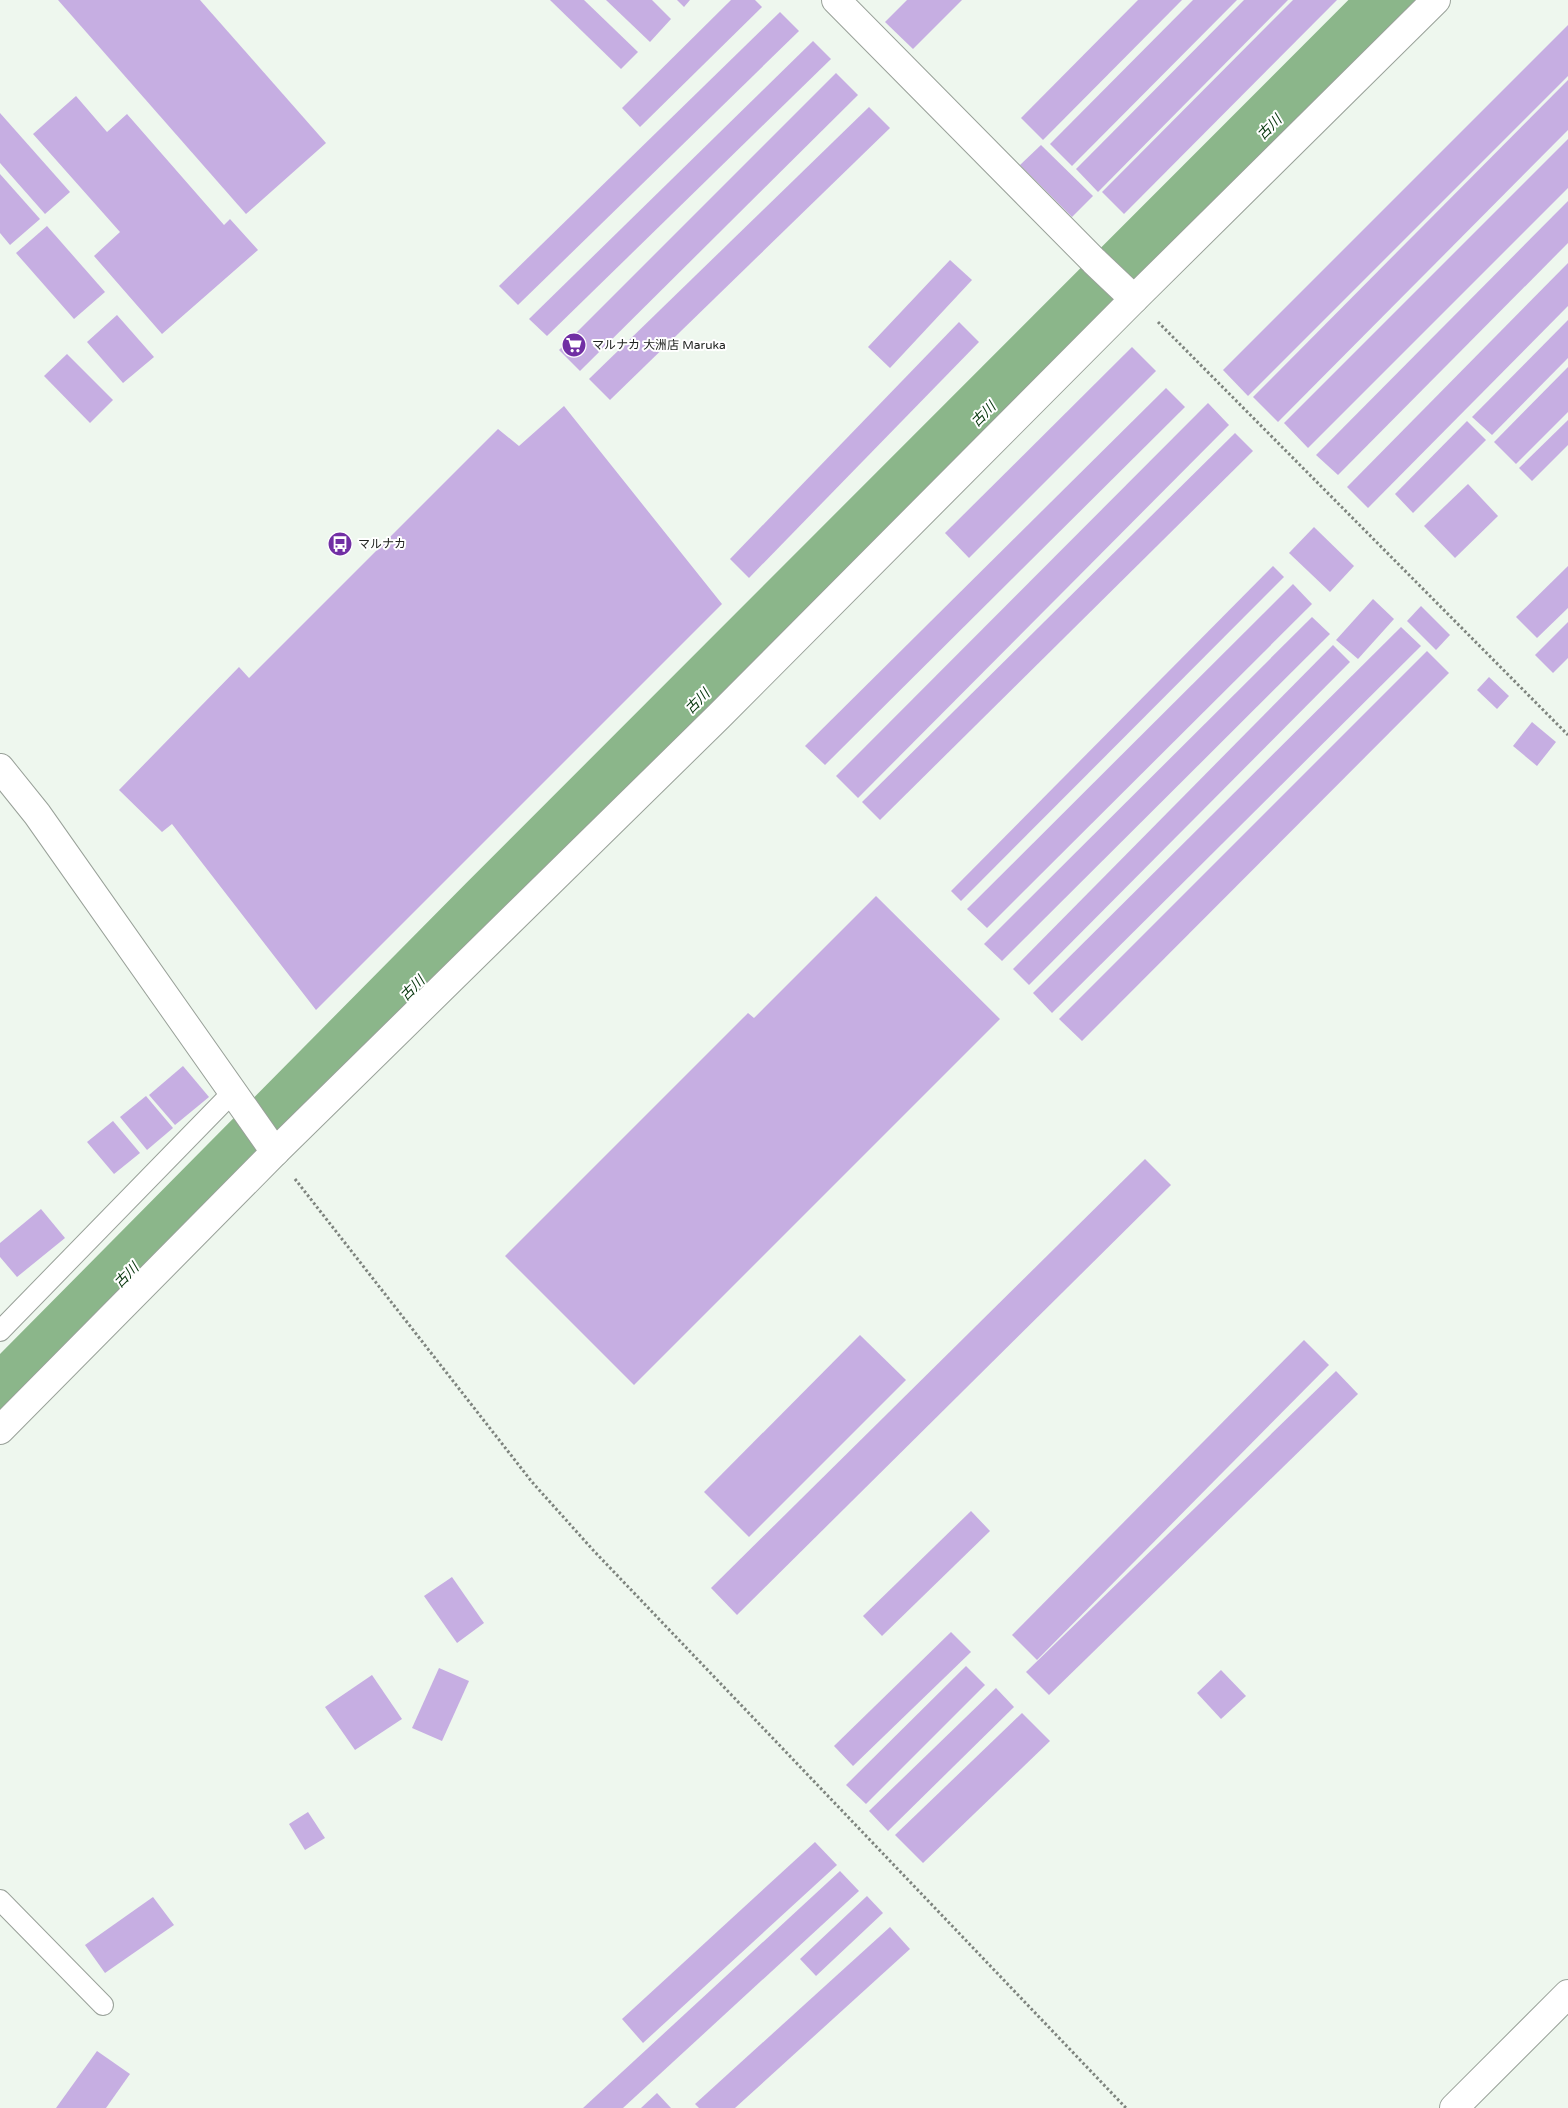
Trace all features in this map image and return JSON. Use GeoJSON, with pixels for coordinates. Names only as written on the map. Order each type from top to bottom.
{"type":"FeatureCollection","features":[{"type":"Feature","properties":{"kind":"street"},"geometry":{"type":"LineString","coordinates":[[836,0],[1094,261],[1134,299]]}},
{"type":"Feature","properties":{"kind":"street"},"geometry":{"type":"LineString","coordinates":[[0,1430],[270,1147],[719,716],[1134,299],[1436,0]]}},
{"type":"Feature","properties":{"kind":"street"},"geometry":{"type":"LineString","coordinates":[[0,768],[37,814],[240,1100],[270,1147]]}},
{"type":"Feature","properties":{"kind":"street"},"geometry":{"type":"LineString","coordinates":[[1454,2108],[1568,1994]]}},
{"type":"Feature","properties":{"kind":"lane"},"geometry":{"type":"LineString","coordinates":[[0,1331],[240,1100]]}},
{"type":"Feature","properties":{"kind":"lane"},"geometry":{"type":"LineString","coordinates":[[0,1900],[103,2005]]}},
{"type":"Feature","properties":{"kind":"path"},"geometry":{"type":"LineString","coordinates":[[1134,299],[1568,735]]}},
{"type":"Feature","properties":{"kind":"path"},"geometry":{"type":"LineString","coordinates":[[270,1147],[532,1482],[593,1550],[1126,2108]]}},
{"type":"Feature","properties":{"kind":"building"},"geometry":{"type":"Polygon","coordinates":[[[58,0],[200,0],[326,143],[246,214],[58,0]]]}},
{"type":"Feature","properties":{"kind":"building"},"geometry":{"type":"Polygon","coordinates":[[[550,0],[584,0],[638,52],[621,69],[550,0]]]}},
{"type":"Feature","properties":{"kind":"building"},"geometry":{"type":"Polygon","coordinates":[[[606,0],[652,0],[671,19],[650,42],[606,0]]]}},
{"type":"Feature","properties":{"kind":"building"},"geometry":{"type":"Polygon","coordinates":[[[677,0],[690,0],[684,7],[677,0]]]}},
{"type":"Feature","properties":{"kind":"building"},"geometry":{"type":"Polygon","coordinates":[[[731,0],[755,0],[762,7],[640,127],[622,108],[731,0]]]}},
{"type":"Feature","properties":{"kind":"building"},"geometry":{"type":"Polygon","coordinates":[[[907,0],[962,0],[913,49],[885,22],[907,0]]]}},
{"type":"Feature","properties":{"kind":"building"},"geometry":{"type":"Polygon","coordinates":[[[1138,0],[1182,0],[1043,140],[1021,118],[1138,0]]]}},
{"type":"Feature","properties":{"kind":"building"},"geometry":{"type":"Polygon","coordinates":[[[1193,0],[1237,0],[1072,166],[1050,144],[1193,0]]]}},
{"type":"Feature","properties":{"kind":"building"},"geometry":{"type":"Polygon","coordinates":[[[1244,0],[1288,0],[1098,192],[1076,169],[1244,0]]]}},
{"type":"Feature","properties":{"kind":"building"},"geometry":{"type":"Polygon","coordinates":[[[1293,0],[1337,0],[1124,214],[1102,192],[1293,0]]]}},
{"type":"Feature","properties":{"kind":"building"},"geometry":{"type":"Polygon","coordinates":[[[780,12],[799,31],[518,305],[499,286],[780,12]]]}},
{"type":"Feature","properties":{"kind":"building"},"geometry":{"type":"Polygon","coordinates":[[[1568,25],[1568,76],[1248,396],[1223,370],[1568,25]]]}},
{"type":"Feature","properties":{"kind":"building"},"geometry":{"type":"Polygon","coordinates":[[[813,41],[831,59],[547,336],[529,319],[813,41]]]}},
{"type":"Feature","properties":{"kind":"building"},"geometry":{"type":"Polygon","coordinates":[[[836,73],[858,95],[580,371],[559,350],[836,73]]]}},
{"type":"Feature","properties":{"kind":"building"},"geometry":{"type":"Polygon","coordinates":[[[1568,80],[1568,130],[1278,422],[1253,397],[1568,80]]]}},
{"type":"Feature","properties":{"kind":"building"},"geometry":{"type":"Polygon","coordinates":[[[76,96],[107,132],[127,114],[224,225],[230,219],[258,250],[162,334],[94,256],[120,232],[33,134],[76,96]]]}},
{"type":"Feature","properties":{"kind":"building"},"geometry":{"type":"Polygon","coordinates":[[[869,107],[890,128],[610,400],[589,379],[869,107]]]}},
{"type":"Feature","properties":{"kind":"building"},"geometry":{"type":"Polygon","coordinates":[[[0,113],[70,192],[45,214],[0,163],[0,113]]]}},
{"type":"Feature","properties":{"kind":"building"},"geometry":{"type":"Polygon","coordinates":[[[1568,139],[1568,188],[1308,448],[1284,423],[1568,139]]]}},
{"type":"Feature","properties":{"kind":"building"},"geometry":{"type":"Polygon","coordinates":[[[1041,145],[1093,196],[1072,217],[1020,165],[1041,145]]]}},
{"type":"Feature","properties":{"kind":"building"},"geometry":{"type":"Polygon","coordinates":[[[0,174],[40,219],[10,245],[0,233],[0,174]]]}},
{"type":"Feature","properties":{"kind":"building"},"geometry":{"type":"Polygon","coordinates":[[[1568,201],[1568,243],[1338,475],[1316,455],[1568,201]]]}},
{"type":"Feature","properties":{"kind":"building"},"geometry":{"type":"Polygon","coordinates":[[[47,226],[105,292],[74,319],[16,253],[47,226]]]}},
{"type":"Feature","properties":{"kind":"building"},"geometry":{"type":"Polygon","coordinates":[[[950,260],[972,280],[890,368],[868,347],[950,260]]]}},
{"type":"Feature","properties":{"kind":"building"},"geometry":{"type":"Polygon","coordinates":[[[1568,263],[1568,306],[1368,508],[1347,487],[1568,263]]]}},
{"type":"Feature","properties":{"kind":"building"},"geometry":{"type":"Polygon","coordinates":[[[117,315],[154,357],[123,383],[87,342],[117,315]]]}},
{"type":"Feature","properties":{"kind":"building"},"geometry":{"type":"Polygon","coordinates":[[[1568,320],[1568,358],[1492,435],[1472,417],[1568,320]]]}},
{"type":"Feature","properties":{"kind":"building"},"geometry":{"type":"Polygon","coordinates":[[[959,322],[979,342],[749,578],[730,559],[959,322]]]}},
{"type":"Feature","properties":{"kind":"building"},"geometry":{"type":"Polygon","coordinates":[[[1132,347],[1156,371],[969,558],[945,533],[1132,347]]]}},
{"type":"Feature","properties":{"kind":"building"},"geometry":{"type":"Polygon","coordinates":[[[67,354],[113,400],[90,423],[44,376],[67,354]]]}},
{"type":"Feature","properties":{"kind":"building"},"geometry":{"type":"Polygon","coordinates":[[[1568,367],[1568,412],[1516,464],[1494,442],[1568,367]]]}},
{"type":"Feature","properties":{"kind":"building"},"geometry":{"type":"Polygon","coordinates":[[[1166,388],[1185,407],[825,765],[805,746],[1166,388]]]}},
{"type":"Feature","properties":{"kind":"building"},"geometry":{"type":"Polygon","coordinates":[[[1208,403],[1229,425],[858,798],[836,776],[1208,403]]]}},
{"type":"Feature","properties":{"kind":"building"},"geometry":{"type":"Polygon","coordinates":[[[564,406],[722,604],[316,1010],[172,824],[162,832],[119,790],[239,667],[249,678],[498,429],[519,446],[564,406]]]}},
{"type":"Feature","properties":{"kind":"building"},"geometry":{"type":"Polygon","coordinates":[[[1568,420],[1568,445],[1532,481],[1519,468],[1568,420]]]}},
{"type":"Feature","properties":{"kind":"building"},"geometry":{"type":"Polygon","coordinates":[[[1467,421],[1486,440],[1413,513],[1395,494],[1467,421]]]}},
{"type":"Feature","properties":{"kind":"building"},"geometry":{"type":"Polygon","coordinates":[[[1235,433],[1253,451],[880,820],[862,802],[1235,433]]]}},
{"type":"Feature","properties":{"kind":"building"},"geometry":{"type":"Polygon","coordinates":[[[1468,484],[1498,516],[1455,558],[1424,526],[1468,484]]]}},
{"type":"Feature","properties":{"kind":"building"},"geometry":{"type":"Polygon","coordinates":[[[1314,527],[1354,566],[1330,592],[1289,553],[1314,527]]]}},
{"type":"Feature","properties":{"kind":"building"},"geometry":{"type":"Polygon","coordinates":[[[1273,566],[1284,577],[961,901],[951,891],[1273,566]]]}},
{"type":"Feature","properties":{"kind":"building"},"geometry":{"type":"Polygon","coordinates":[[[1568,566],[1568,608],[1537,638],[1516,617],[1568,566]]]}},
{"type":"Feature","properties":{"kind":"building"},"geometry":{"type":"Polygon","coordinates":[[[1293,584],[1312,604],[987,928],[967,909],[1293,584]]]}},
{"type":"Feature","properties":{"kind":"building"},"geometry":{"type":"Polygon","coordinates":[[[1373,599],[1394,619],[1358,659],[1336,640],[1373,599]]]}},
{"type":"Feature","properties":{"kind":"building"},"geometry":{"type":"Polygon","coordinates":[[[1421,606],[1450,635],[1436,650],[1407,621],[1421,606]]]}},
{"type":"Feature","properties":{"kind":"building"},"geometry":{"type":"Polygon","coordinates":[[[1312,617],[1330,634],[1002,961],[984,944],[1312,617]]]}},
{"type":"Feature","properties":{"kind":"building"},"geometry":{"type":"Polygon","coordinates":[[[1568,622],[1568,658],[1553,673],[1535,655],[1568,622]]]}},
{"type":"Feature","properties":{"kind":"building"},"geometry":{"type":"Polygon","coordinates":[[[1401,627],[1421,646],[1052,1013],[1033,993],[1401,627]]]}},
{"type":"Feature","properties":{"kind":"building"},"geometry":{"type":"Polygon","coordinates":[[[1333,645],[1350,662],[1029,985],[1013,969],[1333,645]]]}},
{"type":"Feature","properties":{"kind":"building"},"geometry":{"type":"Polygon","coordinates":[[[1427,651],[1449,673],[1082,1041],[1059,1019],[1427,651]]]}},
{"type":"Feature","properties":{"kind":"building"},"geometry":{"type":"Polygon","coordinates":[[[1489,677],[1509,696],[1497,709],[1477,690],[1489,677]]]}},
{"type":"Feature","properties":{"kind":"building"},"geometry":{"type":"Polygon","coordinates":[[[1532,722],[1556,742],[1537,766],[1513,746],[1532,722]]]}},
{"type":"Feature","properties":{"kind":"building"},"geometry":{"type":"Polygon","coordinates":[[[876,896],[1000,1019],[634,1385],[505,1256],[748,1013],[754,1018],[876,896]]]}},
{"type":"Feature","properties":{"kind":"building"},"geometry":{"type":"Polygon","coordinates":[[[183,1066],[209,1097],[175,1125],[149,1095],[183,1066]]]}},
{"type":"Feature","properties":{"kind":"building"},"geometry":{"type":"Polygon","coordinates":[[[146,1096],[173,1128],[147,1150],[120,1117],[146,1096]]]}},
{"type":"Feature","properties":{"kind":"building"},"geometry":{"type":"Polygon","coordinates":[[[113,1121],[140,1153],[114,1174],[87,1142],[113,1121]]]}},
{"type":"Feature","properties":{"kind":"building"},"geometry":{"type":"Polygon","coordinates":[[[1145,1159],[1171,1185],[737,1615],[711,1588],[1145,1159]]]}},
{"type":"Feature","properties":{"kind":"building"},"geometry":{"type":"Polygon","coordinates":[[[41,1209],[65,1238],[17,1277],[0,1257],[0,1243],[41,1209]]]}},
{"type":"Feature","properties":{"kind":"building"},"geometry":{"type":"Polygon","coordinates":[[[860,1335],[906,1380],[749,1537],[704,1492],[860,1335]]]}},
{"type":"Feature","properties":{"kind":"building"},"geometry":{"type":"Polygon","coordinates":[[[1304,1340],[1329,1365],[1037,1660],[1012,1635],[1304,1340]]]}},
{"type":"Feature","properties":{"kind":"building"},"geometry":{"type":"Polygon","coordinates":[[[1336,1371],[1358,1394],[1049,1695],[1026,1672],[1336,1371]]]}},
{"type":"Feature","properties":{"kind":"building"},"geometry":{"type":"Polygon","coordinates":[[[971,1511],[990,1531],[882,1636],[863,1616],[971,1511]]]}},
{"type":"Feature","properties":{"kind":"building"},"geometry":{"type":"Polygon","coordinates":[[[452,1577],[484,1623],[457,1643],[424,1596],[452,1577]]]}},
{"type":"Feature","properties":{"kind":"building"},"geometry":{"type":"Polygon","coordinates":[[[951,1632],[971,1652],[853,1766],[834,1746],[951,1632]]]}},
{"type":"Feature","properties":{"kind":"building"},"geometry":{"type":"Polygon","coordinates":[[[966,1666],[985,1685],[866,1804],[846,1785],[966,1666]]]}},
{"type":"Feature","properties":{"kind":"building"},"geometry":{"type":"Polygon","coordinates":[[[439,1668],[469,1681],[442,1741],[412,1728],[439,1668]]]}},
{"type":"Feature","properties":{"kind":"building"},"geometry":{"type":"Polygon","coordinates":[[[1221,1670],[1246,1696],[1221,1719],[1197,1693],[1221,1670]]]}},
{"type":"Feature","properties":{"kind":"building"},"geometry":{"type":"Polygon","coordinates":[[[372,1675],[402,1719],[355,1750],[325,1707],[372,1675]]]}},
{"type":"Feature","properties":{"kind":"building"},"geometry":{"type":"Polygon","coordinates":[[[996,1688],[1014,1707],[888,1831],[869,1811],[996,1688]]]}},
{"type":"Feature","properties":{"kind":"building"},"geometry":{"type":"Polygon","coordinates":[[[1022,1713],[1050,1741],[923,1863],[895,1835],[1022,1713]]]}},
{"type":"Feature","properties":{"kind":"building"},"geometry":{"type":"Polygon","coordinates":[[[308,1812],[325,1838],[305,1850],[289,1824],[308,1812]]]}},
{"type":"Feature","properties":{"kind":"building"},"geometry":{"type":"Polygon","coordinates":[[[815,1842],[837,1865],[643,2043],[622,2019],[815,1842]]]}},
{"type":"Feature","properties":{"kind":"building"},"geometry":{"type":"Polygon","coordinates":[[[840,1871],[859,1891],[623,2108],[583,2108],[840,1871]]]}},
{"type":"Feature","properties":{"kind":"building"},"geometry":{"type":"Polygon","coordinates":[[[867,1896],[883,1913],[816,1976],[800,1959],[867,1896]]]}},
{"type":"Feature","properties":{"kind":"building"},"geometry":{"type":"Polygon","coordinates":[[[153,1897],[174,1925],[105,1973],[85,1945],[153,1897]]]}},
{"type":"Feature","properties":{"kind":"building"},"geometry":{"type":"Polygon","coordinates":[[[890,1927],[910,1949],[735,2108],[699,2108],[695,2104],[890,1927]]]}},
{"type":"Feature","properties":{"kind":"building"},"geometry":{"type":"Polygon","coordinates":[[[97,2051],[130,2074],[106,2108],[56,2108],[97,2051]]]}},
{"type":"Feature","properties":{"kind":"building"},"geometry":{"type":"Polygon","coordinates":[[[657,2093],[671,2108],[641,2108],[657,2093]]]}},
{"type":"Feature","properties":{"kind":"waterway","name":"古川"},"geometry":{"type":"LineString","coordinates":[[0,1401],[487,909],[1395,0]]}},
{"type":"Feature","properties":{"kind":"place","name":"マルナカ 大洲店 Maruka"},"geometry":{"type":"Point","coordinates":[574,345]}},
{"type":"Feature","properties":{"kind":"place","name":"マルナカ"},"geometry":{"type":"Point","coordinates":[340,544]}}]}
